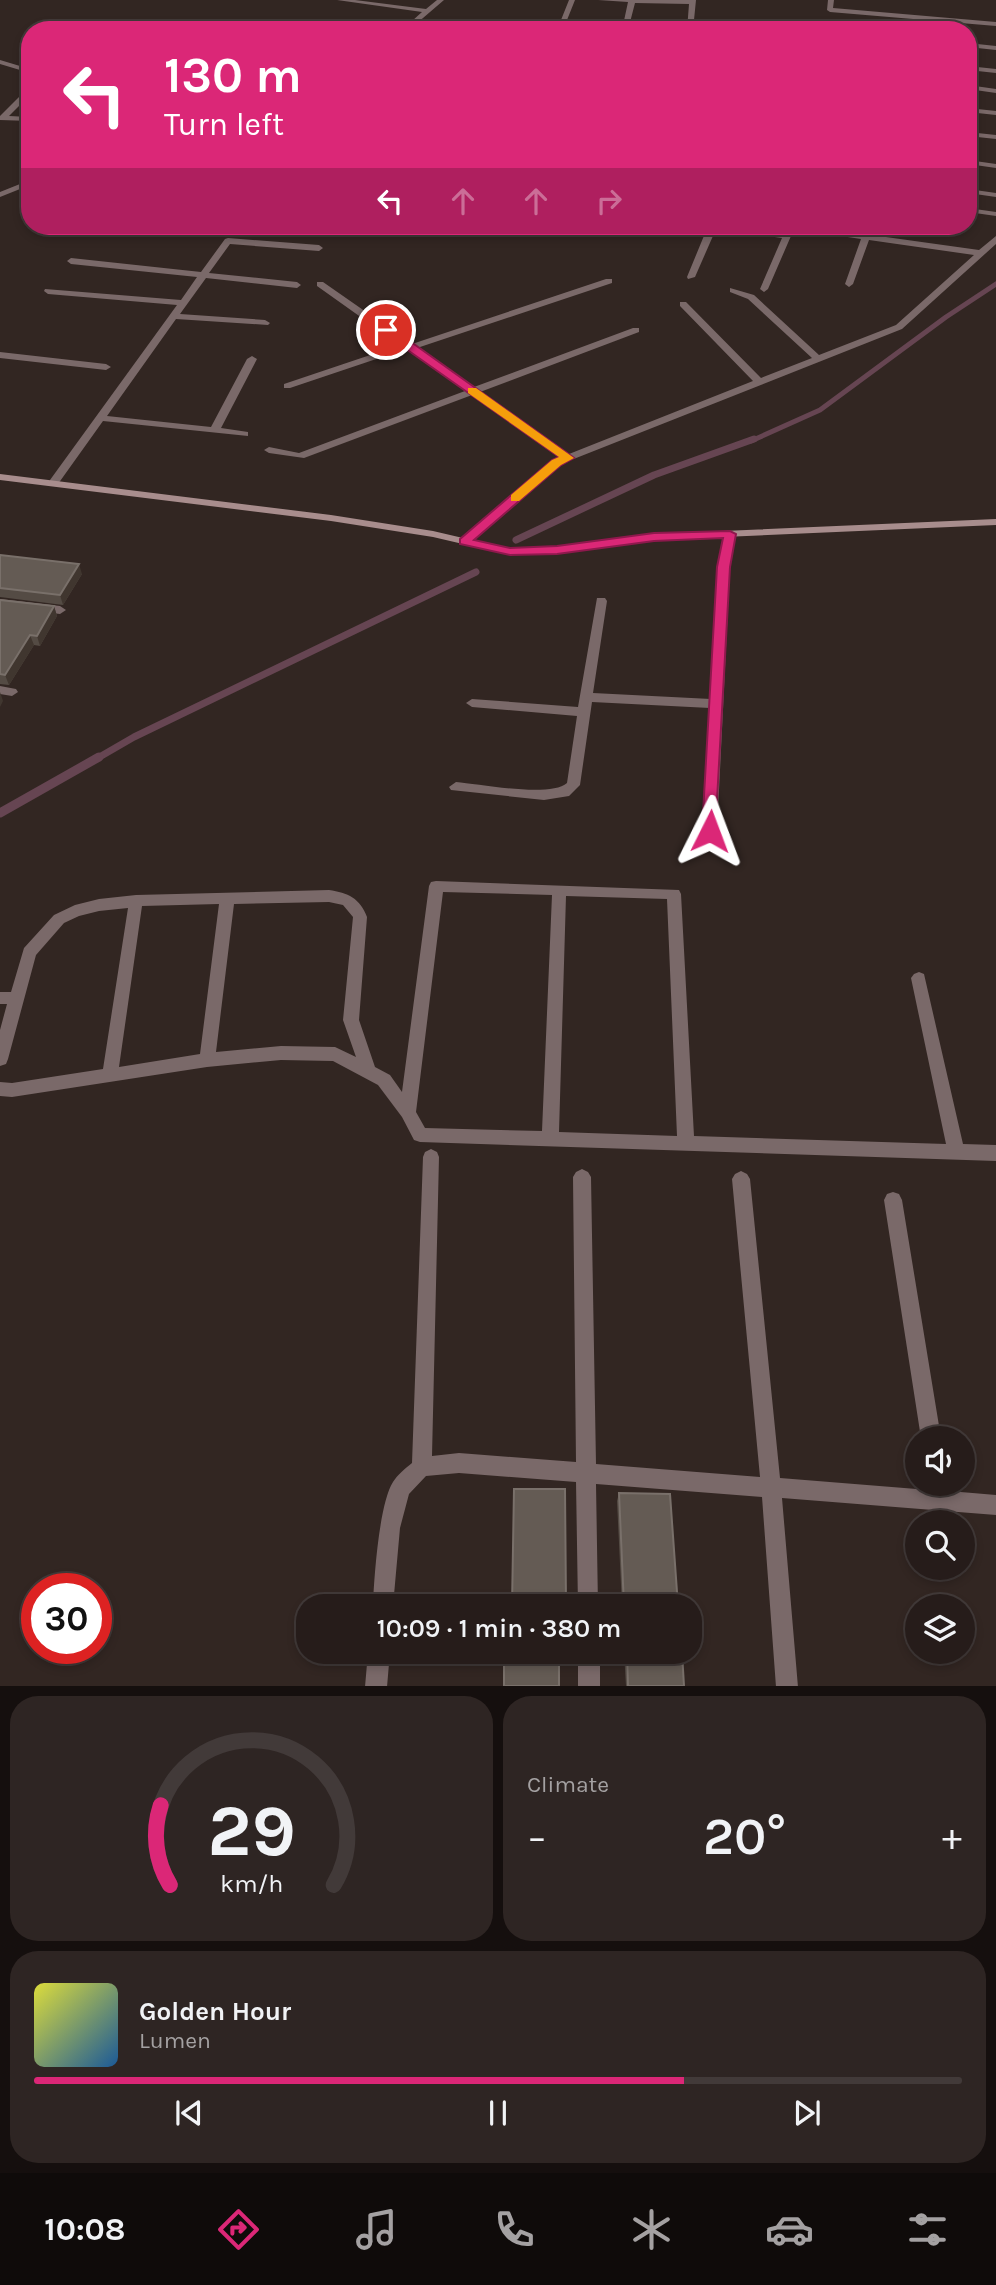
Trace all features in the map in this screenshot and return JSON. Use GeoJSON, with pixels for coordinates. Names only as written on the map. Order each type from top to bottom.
{"type":"FeatureCollection","features":[{"type":"Feature","properties":{"kind":"street"},"geometry":{"type":"LineString","coordinates":[[340,0],[428,11]]}},
{"type":"Feature","properties":{"kind":"street"},"geometry":{"type":"LineString","coordinates":[[416,21],[441,0]]}},
{"type":"Feature","properties":{"kind":"street"},"geometry":{"type":"LineString","coordinates":[[564,21],[572,0]]}},
{"type":"Feature","properties":{"kind":"street"},"geometry":{"type":"LineString","coordinates":[[601,0],[693,1],[691,21]]}},
{"type":"Feature","properties":{"kind":"street"},"geometry":{"type":"LineString","coordinates":[[627,21],[632,0]]}},
{"type":"Feature","properties":{"kind":"street"},"geometry":{"type":"LineString","coordinates":[[831,0],[830,10],[960,21]]}},
{"type":"Feature","properties":{"kind":"street"},"geometry":{"type":"LineString","coordinates":[[977,22],[996,24]]}},
{"type":"Feature","properties":{"kind":"street"},"geometry":{"type":"LineString","coordinates":[[977,46],[996,48]]}},
{"type":"Feature","properties":{"kind":"street"},"geometry":{"type":"LineString","coordinates":[[0,62],[21,68]]}},
{"type":"Feature","properties":{"kind":"street"},"geometry":{"type":"LineString","coordinates":[[977,69],[996,71]]}},
{"type":"Feature","properties":{"kind":"street"},"geometry":{"type":"LineString","coordinates":[[977,89],[996,91]]}},
{"type":"Feature","properties":{"kind":"street"},"geometry":{"type":"LineString","coordinates":[[1,118],[21,99]]}},
{"type":"Feature","properties":{"kind":"street"},"geometry":{"type":"LineString","coordinates":[[977,111],[996,113]]}},
{"type":"Feature","properties":{"kind":"street"},"geometry":{"type":"LineString","coordinates":[[1,118],[21,119]]}},
{"type":"Feature","properties":{"kind":"street"},"geometry":{"type":"LineString","coordinates":[[977,135],[996,138]]}},
{"type":"Feature","properties":{"kind":"street"},"geometry":{"type":"LineString","coordinates":[[977,163],[996,166]]}},
{"type":"Feature","properties":{"kind":"street"},"geometry":{"type":"LineString","coordinates":[[0,195],[21,186]]}},
{"type":"Feature","properties":{"kind":"street"},"geometry":{"type":"LineString","coordinates":[[977,192],[996,195]]}},
{"type":"Feature","properties":{"kind":"street"},"geometry":{"type":"LineString","coordinates":[[977,211],[996,214]]}},
{"type":"Feature","properties":{"kind":"street"},"geometry":{"type":"LineString","coordinates":[[691,277],[708,235]]}},
{"type":"Feature","properties":{"kind":"street"},"geometry":{"type":"LineString","coordinates":[[765,289],[787,236],[780,235]]}},
{"type":"Feature","properties":{"kind":"street"},"geometry":{"type":"LineString","coordinates":[[852,235],[981,253]]}},
{"type":"Feature","properties":{"kind":"street"},"geometry":{"type":"LineString","coordinates":[[849,284],[866,237]]}},
{"type":"Feature","properties":{"kind":"street"},"geometry":{"type":"LineString","coordinates":[[464,541],[557,462],[899,327],[996,239]]}},
{"type":"Feature","properties":{"kind":"street"},"geometry":{"type":"LineString","coordinates":[[54,482],[228,241],[319,248]]}},
{"type":"Feature","properties":{"kind":"street"},"geometry":{"type":"LineString","coordinates":[[71,261],[297,285]]}},
{"type":"Feature","properties":{"kind":"street"},"geometry":{"type":"LineString","coordinates":[[287,386],[609,281]]}},
{"type":"Feature","properties":{"kind":"street"},"geometry":{"type":"LineString","coordinates":[[320,284],[568,458]]}},
{"type":"Feature","properties":{"kind":"street"},"geometry":{"type":"LineString","coordinates":[[733,290],[751,297],[818,359]]}},
{"type":"Feature","properties":{"kind":"street"},"geometry":{"type":"LineString","coordinates":[[48,291],[184,303]]}},
{"type":"Feature","properties":{"kind":"street"},"geometry":{"type":"LineString","coordinates":[[683,304],[759,382]]}},
{"type":"Feature","properties":{"kind":"street"},"geometry":{"type":"LineString","coordinates":[[175,316],[265,323]]}},
{"type":"Feature","properties":{"kind":"street"},"geometry":{"type":"LineString","coordinates":[[269,450],[300,456],[636,330]]}},
{"type":"Feature","properties":{"kind":"street"},"geometry":{"type":"LineString","coordinates":[[0,355],[106,367]]}},
{"type":"Feature","properties":{"kind":"street"},"geometry":{"type":"LineString","coordinates":[[214,430],[253,359]]}},
{"type":"Feature","properties":{"kind":"street"},"geometry":{"type":"LineString","coordinates":[[101,418],[243,434]]}},
{"type":"Feature","properties":{"kind":"street"},"geometry":{"type":"LineString","coordinates":[[0,477],[331,518],[464,541],[510,552],[557,550],[654,537],[996,522]]}},
{"type":"Feature","properties":{"kind":"street"},"geometry":{"type":"LineString","coordinates":[[710,831],[724,567],[730,534]]}},
{"type":"Feature","properties":{"kind":"street"},"geometry":{"type":"LineString","coordinates":[[456,787],[544,795],[565,793],[573,785],[601,601]]}},
{"type":"Feature","properties":{"kind":"street"},"geometry":{"type":"LineString","coordinates":[[0,603],[60,610]]}},
{"type":"Feature","properties":{"kind":"street"},"geometry":{"type":"LineString","coordinates":[[586,697],[716,705]]}},
{"type":"Feature","properties":{"kind":"street"},"geometry":{"type":"LineString","coordinates":[[472,703],[584,712]]}},
{"type":"Feature","properties":{"kind":"street"},"geometry":{"type":"LineString","coordinates":[[408,1112],[436,886],[674,894],[687,1144]]}},
{"type":"Feature","properties":{"kind":"street"},"geometry":{"type":"LineString","coordinates":[[550,1139],[559,890]]}},
{"type":"Feature","properties":{"kind":"street"},"geometry":{"type":"LineString","coordinates":[[0,1059],[8,998],[29,952],[59,919],[75,911],[136,901],[329,896],[347,898],[357,907],[360,917],[351,1020],[369,1073]]}},
{"type":"Feature","properties":{"kind":"street"},"geometry":{"type":"LineString","coordinates":[[207,1059],[227,899]]}},
{"type":"Feature","properties":{"kind":"street"},"geometry":{"type":"LineString","coordinates":[[110,1075],[136,901]]}},
{"type":"Feature","properties":{"kind":"street"},"geometry":{"type":"LineString","coordinates":[[919,978],[956,1151]]}},
{"type":"Feature","properties":{"kind":"street"},"geometry":{"type":"LineString","coordinates":[[0,1089],[12,1090],[207,1059],[281,1053],[335,1054],[384,1080],[408,1112],[420,1135],[996,1153]]}},
{"type":"Feature","properties":{"kind":"street"},"geometry":{"type":"LineString","coordinates":[[422,1468],[431,1157]]}},
{"type":"Feature","properties":{"kind":"street"},"geometry":{"type":"LineString","coordinates":[[582,1177],[588,1594]]}},
{"type":"Feature","properties":{"kind":"street"},"geometry":{"type":"LineString","coordinates":[[741,1179],[788,1686]]}},
{"type":"Feature","properties":{"kind":"street"},"geometry":{"type":"LineString","coordinates":[[893,1200],[929,1426]]}},
{"type":"Feature","properties":{"kind":"street"},"geometry":{"type":"LineString","coordinates":[[384,1594],[390,1528],[400,1488],[422,1468],[459,1464],[771,1489],[905,1491]]}},
{"type":"Feature","properties":{"kind":"street"},"geometry":{"type":"LineString","coordinates":[[958,1496],[996,1504]]}},
{"type":"Feature","properties":{"kind":"street"},"geometry":{"type":"LineString","coordinates":[[376,1686],[378,1664]]}},
{"type":"Feature","properties":{"kind":"street"},"geometry":{"type":"LineString","coordinates":[[589,1664],[589,1686]]}},
{"type":"Feature","properties":{"kind":"building"},"geometry":{"type":"Polygon","coordinates":[[[0,555],[79,564],[60,595],[0,588],[0,555]]]}},
{"type":"Feature","properties":{"kind":"building"},"geometry":{"type":"Polygon","coordinates":[[[0,600],[54,606],[37,636],[30,635],[5,675],[0,674],[0,600]]]}},
{"type":"Feature","properties":{"kind":"building"},"geometry":{"type":"Polygon","coordinates":[[[514,1489],[565,1489],[566,1594],[512,1594],[514,1489]]]}},
{"type":"Feature","properties":{"kind":"building"},"geometry":{"type":"Polygon","coordinates":[[[619,1493],[670,1494],[677,1594],[623,1594],[619,1493]]]}},
{"type":"Feature","properties":{"kind":"building"},"geometry":{"type":"Polygon","coordinates":[[[504,1664],[559,1664],[559,1686],[504,1686],[504,1664]]]}},
{"type":"Feature","properties":{"kind":"building"},"geometry":{"type":"Polygon","coordinates":[[[627,1664],[683,1664],[684,1686],[628,1686],[627,1664]]]}},
{"type":"Feature","properties":{"kind":"waterway"},"geometry":{"type":"LineString","coordinates":[[751,441],[820,410],[946,317],[996,284]]}},
{"type":"Feature","properties":{"kind":"waterway"},"geometry":{"type":"LineString","coordinates":[[516,540],[654,475],[754,439]]}},
{"type":"Feature","properties":{"kind":"waterway"},"geometry":{"type":"LineString","coordinates":[[96,759],[134,737],[476,572]]}},
{"type":"Feature","properties":{"kind":"waterway"},"geometry":{"type":"LineString","coordinates":[[0,813],[99,757]]}},
{"type":"Feature","properties":{"kind":"slow traffic"},"geometry":{"type":"LineString","coordinates":[[472,390],[568,458],[557,462],[515,498]]}},
{"type":"Feature","properties":{"kind":"route"},"geometry":{"type":"LineString","coordinates":[[386,330],[568,458],[557,462],[464,541],[510,552],[557,550],[654,537],[730,534],[724,567],[710,831]]}}]}
